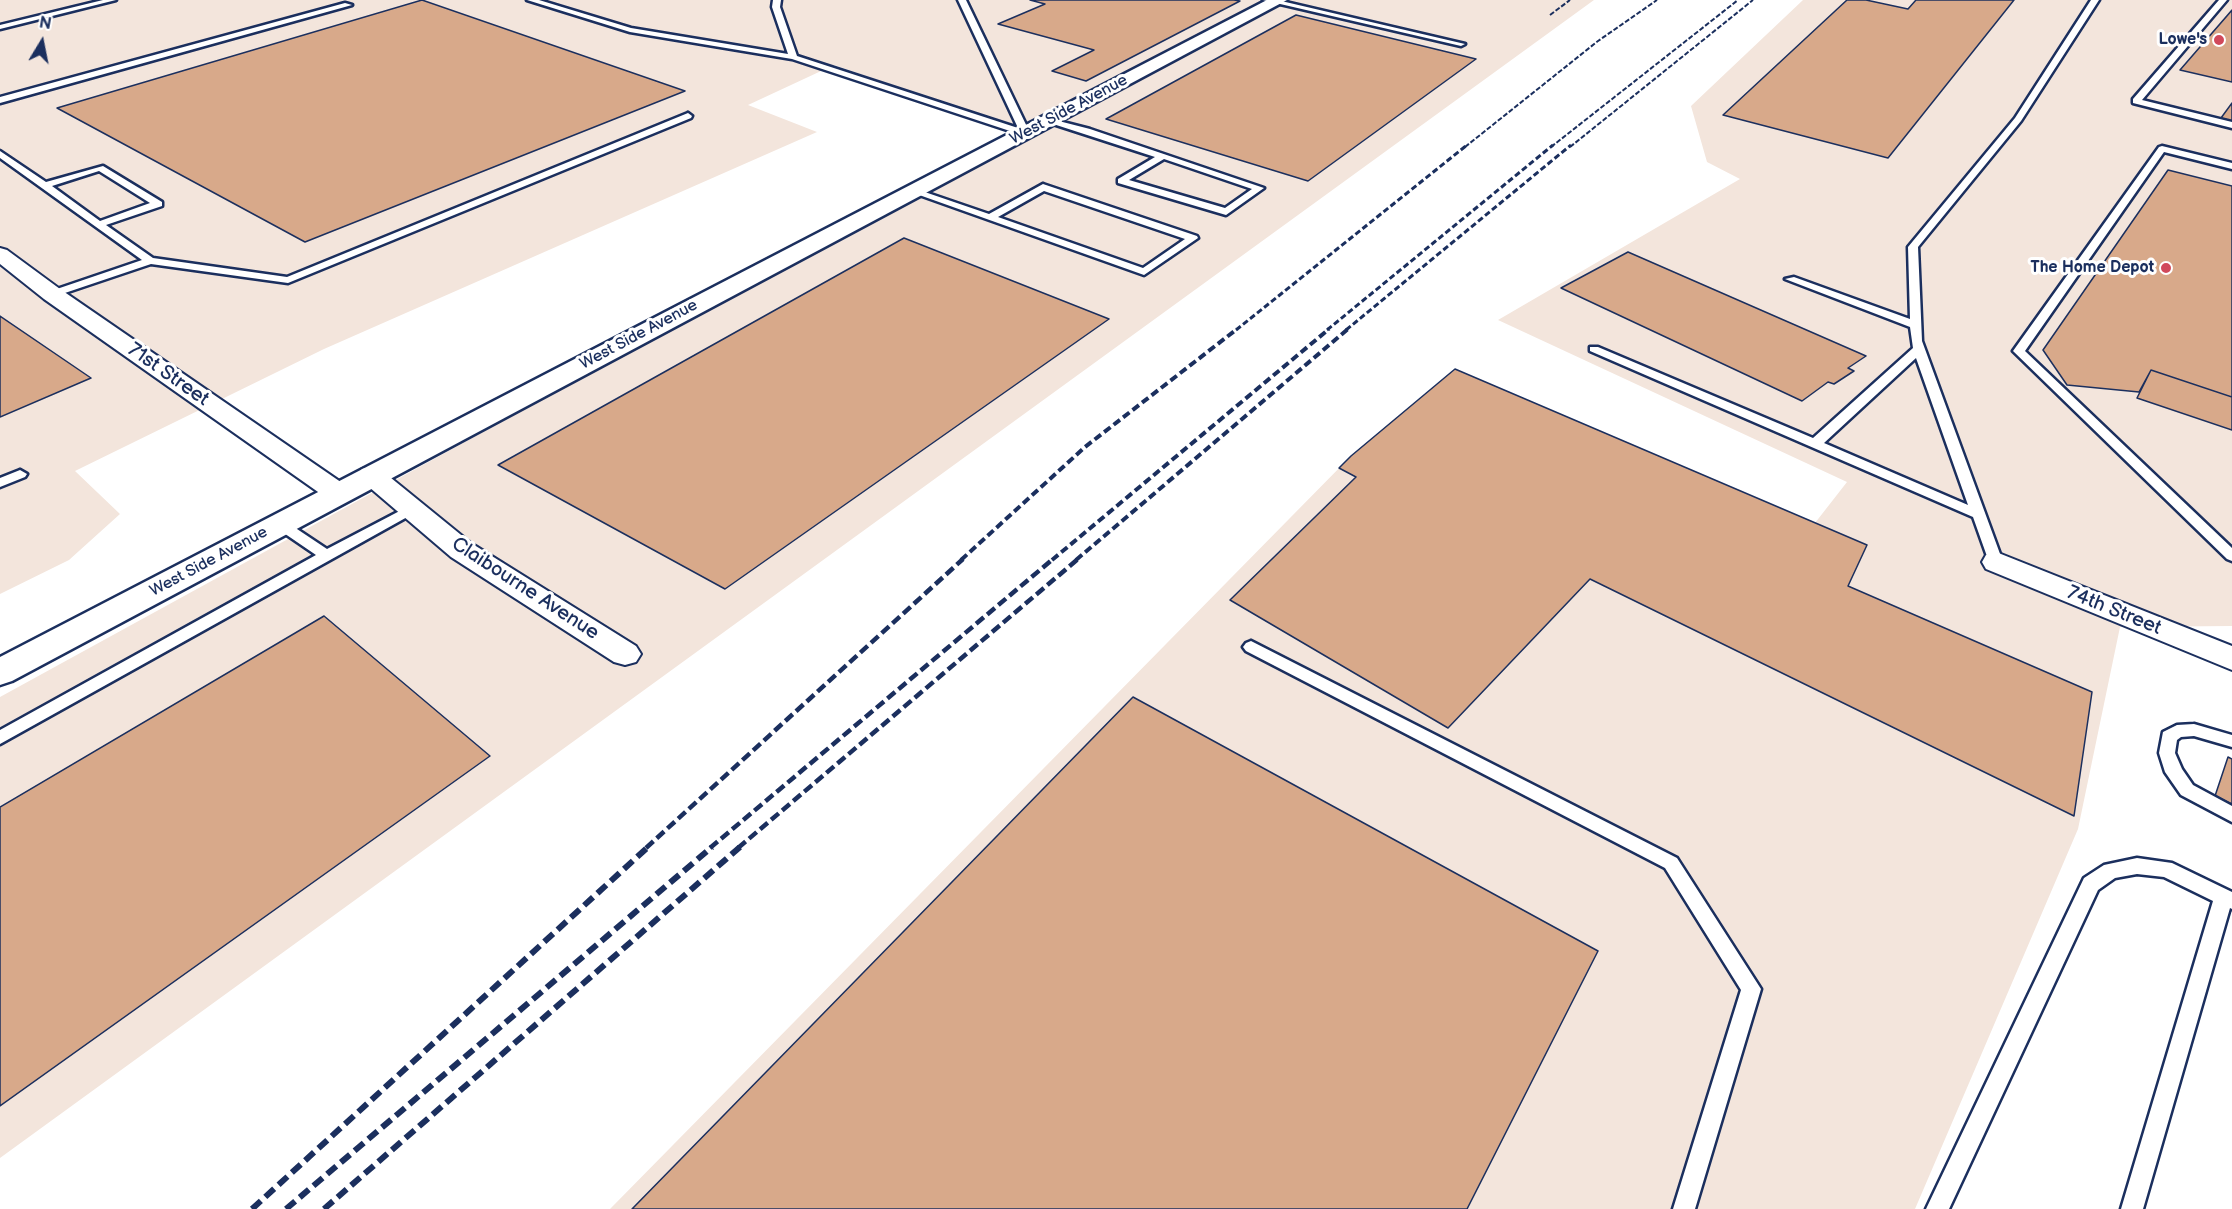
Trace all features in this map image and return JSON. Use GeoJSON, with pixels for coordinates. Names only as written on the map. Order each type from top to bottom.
{"type":"FeatureCollection","features":[{"type":"Feature","properties":{"kind":"street","name":"West Side Avenue"},"geometry":{"type":"LineString","coordinates":[[0,672],[1274,1]]}},
{"type":"Feature","properties":{"kind":"street","name":"71st Street"},"geometry":{"type":"LineString","coordinates":[[0,254],[52,294],[338,493]]}},
{"type":"Feature","properties":{"kind":"street","name":"Claibourne Avenue"},"geometry":{"type":"LineString","coordinates":[[371,475],[461,550],[625,654]]}},
{"type":"Feature","properties":{"kind":"street","name":"74th Street"},"geometry":{"type":"LineString","coordinates":[[1996,562],[2232,659]]}},
{"type":"Feature","properties":{"kind":"lane"},"geometry":{"type":"LineString","coordinates":[[0,27],[112,0]]}},
{"type":"Feature","properties":{"kind":"lane"},"geometry":{"type":"LineString","coordinates":[[531,0],[630,30],[793,57],[1025,133]]}},
{"type":"Feature","properties":{"kind":"lane"},"geometry":{"type":"LineString","coordinates":[[777,0],[793,57]]}},
{"type":"Feature","properties":{"kind":"lane"},"geometry":{"type":"LineString","coordinates":[[962,0],[1025,133]]}},
{"type":"Feature","properties":{"kind":"lane"},"geometry":{"type":"LineString","coordinates":[[1996,562],[1919,349],[1913,247],[2019,119],[2095,0]]}},
{"type":"Feature","properties":{"kind":"lane"},"geometry":{"type":"LineString","coordinates":[[2223,0],[2136,101],[2232,125]]}},
{"type":"Feature","properties":{"kind":"lane"},"geometry":{"type":"LineString","coordinates":[[1274,1],[1461,44]]}},
{"type":"Feature","properties":{"kind":"lane"},"geometry":{"type":"LineString","coordinates":[[0,100],[348,5]]}},
{"type":"Feature","properties":{"kind":"lane"},"geometry":{"type":"LineString","coordinates":[[52,294],[150,261],[288,280],[688,116]]}},
{"type":"Feature","properties":{"kind":"lane"},"geometry":{"type":"LineString","coordinates":[[1050,120],[1163,156],[1259,188],[1226,212],[1121,181],[1163,156]]}},
{"type":"Feature","properties":{"kind":"lane"},"geometry":{"type":"LineString","coordinates":[[2232,166],[2162,149],[2019,351],[2232,556]]}},
{"type":"Feature","properties":{"kind":"lane"},"geometry":{"type":"LineString","coordinates":[[0,154],[150,261]]}},
{"type":"Feature","properties":{"kind":"lane"},"geometry":{"type":"LineString","coordinates":[[46,185],[100,168],[158,204],[100,224]]}},
{"type":"Feature","properties":{"kind":"lane"},"geometry":{"type":"LineString","coordinates":[[913,191],[990,218],[1144,272],[1193,238],[1043,187],[990,218]]}},
{"type":"Feature","properties":{"kind":"lane"},"geometry":{"type":"LineString","coordinates":[[1790,279],[1916,325]]}},
{"type":"Feature","properties":{"kind":"lane"},"geometry":{"type":"LineString","coordinates":[[1815,444],[1919,349]]}},
{"type":"Feature","properties":{"kind":"lane"},"geometry":{"type":"LineString","coordinates":[[1594,350],[1978,514]]}},
{"type":"Feature","properties":{"kind":"lane"},"geometry":{"type":"LineString","coordinates":[[0,483],[20,474]]}},
{"type":"Feature","properties":{"kind":"lane"},"geometry":{"type":"LineString","coordinates":[[0,738],[413,508]]}},
{"type":"Feature","properties":{"kind":"lane"},"geometry":{"type":"LineString","coordinates":[[279,524],[327,555]]}},
{"type":"Feature","properties":{"kind":"lane"},"geometry":{"type":"LineString","coordinates":[[1251,647],[1671,863],[1751,989],[1684,1209]]}},
{"type":"Feature","properties":{"kind":"lane"},"geometry":{"type":"LineString","coordinates":[[2232,741],[2194,730],[2176,731],[2169,737],[2167,753],[2174,772],[2187,790],[2232,815]]}},
{"type":"Feature","properties":{"kind":"lane"},"geometry":{"type":"LineString","coordinates":[[1937,1209],[2091,884],[2111,871],[2137,866],[2166,869],[2228,899],[2132,1209]]}},
{"type":"Feature","properties":{"kind":"shaded area"},"geometry":{"type":"Polygon","coordinates":[[[0,0],[1594,0],[0,1158],[0,697],[1030,132],[834,65],[748,105],[817,132],[324,349],[75,471],[120,514],[69,560],[0,594],[0,0]]]}},
{"type":"Feature","properties":{"kind":"shaded area"},"geometry":{"type":"Polygon","coordinates":[[[1803,0],[2232,0],[2232,626],[2120,627],[2078,829],[1915,1209],[610,1209],[1351,456],[1455,369],[1815,523],[1847,482],[1498,320],[1740,179],[1707,162],[1691,106],[1803,0]]]}},
{"type":"Feature","properties":{"kind":"building"},"geometry":{"type":"Polygon","coordinates":[[[422,0],[685,91],[305,242],[57,108],[422,0]]]}},
{"type":"Feature","properties":{"kind":"building"},"geometry":{"type":"Polygon","coordinates":[[[1030,0],[1240,1],[1086,81],[1052,71],[1094,50],[998,24],[1045,4],[1030,0]]]}},
{"type":"Feature","properties":{"kind":"building"},"geometry":{"type":"Polygon","coordinates":[[[1847,0],[1866,0],[1908,9],[1916,0],[2014,0],[1888,158],[1723,115],[1847,0]]]}},
{"type":"Feature","properties":{"kind":"building","name":"Lowe's"},"geometry":{"type":"Polygon","coordinates":[[[2232,10],[2232,82],[2180,70],[2232,10]]]}},
{"type":"Feature","properties":{"kind":"building"},"geometry":{"type":"Polygon","coordinates":[[[1296,15],[1476,59],[1308,181],[1106,119],[1296,15]]]}},
{"type":"Feature","properties":{"kind":"building"},"geometry":{"type":"Polygon","coordinates":[[[2232,103],[2232,121],[2221,118],[2232,103]]]}},
{"type":"Feature","properties":{"kind":"building","name":"The Home Depot"},"geometry":{"type":"Polygon","coordinates":[[[2168,170],[2232,186],[2232,397],[2151,370],[2139,392],[2067,385],[2043,350],[2168,170]]]}},
{"type":"Feature","properties":{"kind":"building"},"geometry":{"type":"Polygon","coordinates":[[[904,238],[1109,319],[725,589],[498,465],[904,238]]]}},
{"type":"Feature","properties":{"kind":"building"},"geometry":{"type":"Polygon","coordinates":[[[1628,252],[1866,356],[1848,368],[1854,371],[1834,384],[1828,382],[1802,401],[1561,288],[1628,252]]]}},
{"type":"Feature","properties":{"kind":"building"},"geometry":{"type":"Polygon","coordinates":[[[0,316],[91,378],[0,417],[0,316]]]}},
{"type":"Feature","properties":{"kind":"building"},"geometry":{"type":"Polygon","coordinates":[[[1455,369],[1867,545],[1848,586],[2092,692],[2074,816],[1590,579],[1448,728],[1230,600],[1356,477],[1339,468],[1455,369]]]}},
{"type":"Feature","properties":{"kind":"building"},"geometry":{"type":"Polygon","coordinates":[[[2151,370],[2232,397],[2232,430],[2137,398],[2151,370]]]}},
{"type":"Feature","properties":{"kind":"building"},"geometry":{"type":"Polygon","coordinates":[[[324,616],[490,756],[0,1106],[0,807],[324,616]]]}},
{"type":"Feature","properties":{"kind":"building"},"geometry":{"type":"Polygon","coordinates":[[[1133,697],[1598,951],[1467,1209],[632,1209],[1133,697]]]}},
{"type":"Feature","properties":{"kind":"building"},"geometry":{"type":"Polygon","coordinates":[[[2228,757],[2232,759],[2232,804],[2215,796],[2228,757]]]}},
{"type":"Feature","properties":{"kind":"railway"},"geometry":{"type":"LineString","coordinates":[[1550,15],[1570,0]]}},
{"type":"Feature","properties":{"kind":"railway"},"geometry":{"type":"LineString","coordinates":[[1465,147],[1598,41],[1657,0]]}},
{"type":"Feature","properties":{"kind":"railway"},"geometry":{"type":"LineString","coordinates":[[1551,147],[1738,0]]}},
{"type":"Feature","properties":{"kind":"railway"},"geometry":{"type":"LineString","coordinates":[[1570,147],[1753,0]]}},
{"type":"Feature","properties":{"kind":"railway"},"geometry":{"type":"LineString","coordinates":[[1236,330],[1467,145]]}},
{"type":"Feature","properties":{"kind":"railway"},"geometry":{"type":"LineString","coordinates":[[1327,330],[1553,145]]}},
{"type":"Feature","properties":{"kind":"railway"},"geometry":{"type":"LineString","coordinates":[[1346,330],[1571,145]]}},
{"type":"Feature","properties":{"kind":"railway"},"geometry":{"type":"LineString","coordinates":[[961,560],[1085,447],[1237,329]]}},
{"type":"Feature","properties":{"kind":"railway"},"geometry":{"type":"LineString","coordinates":[[1052,560],[1329,329]]}},
{"type":"Feature","properties":{"kind":"railway"},"geometry":{"type":"LineString","coordinates":[[1076,560],[1348,329]]}},
{"type":"Feature","properties":{"kind":"railway"},"geometry":{"type":"LineString","coordinates":[[646,848],[963,559]]}},
{"type":"Feature","properties":{"kind":"railway"},"geometry":{"type":"LineString","coordinates":[[710,848],[1053,559]]}},
{"type":"Feature","properties":{"kind":"railway"},"geometry":{"type":"LineString","coordinates":[[738,848],[1078,559]]}},
{"type":"Feature","properties":{"kind":"railway"},"geometry":{"type":"LineString","coordinates":[[252,1209],[648,847]]}},
{"type":"Feature","properties":{"kind":"railway"},"geometry":{"type":"LineString","coordinates":[[286,1209],[712,847]]}},
{"type":"Feature","properties":{"kind":"railway"},"geometry":{"type":"LineString","coordinates":[[324,1209],[740,847]]}},
{"type":"Feature","properties":{"kind":"place","name":"Lowe's"},"geometry":{"type":"Point","coordinates":[2219,40]}},
{"type":"Feature","properties":{"kind":"place","name":"The Home Depot"},"geometry":{"type":"Point","coordinates":[2166,268]}}]}
